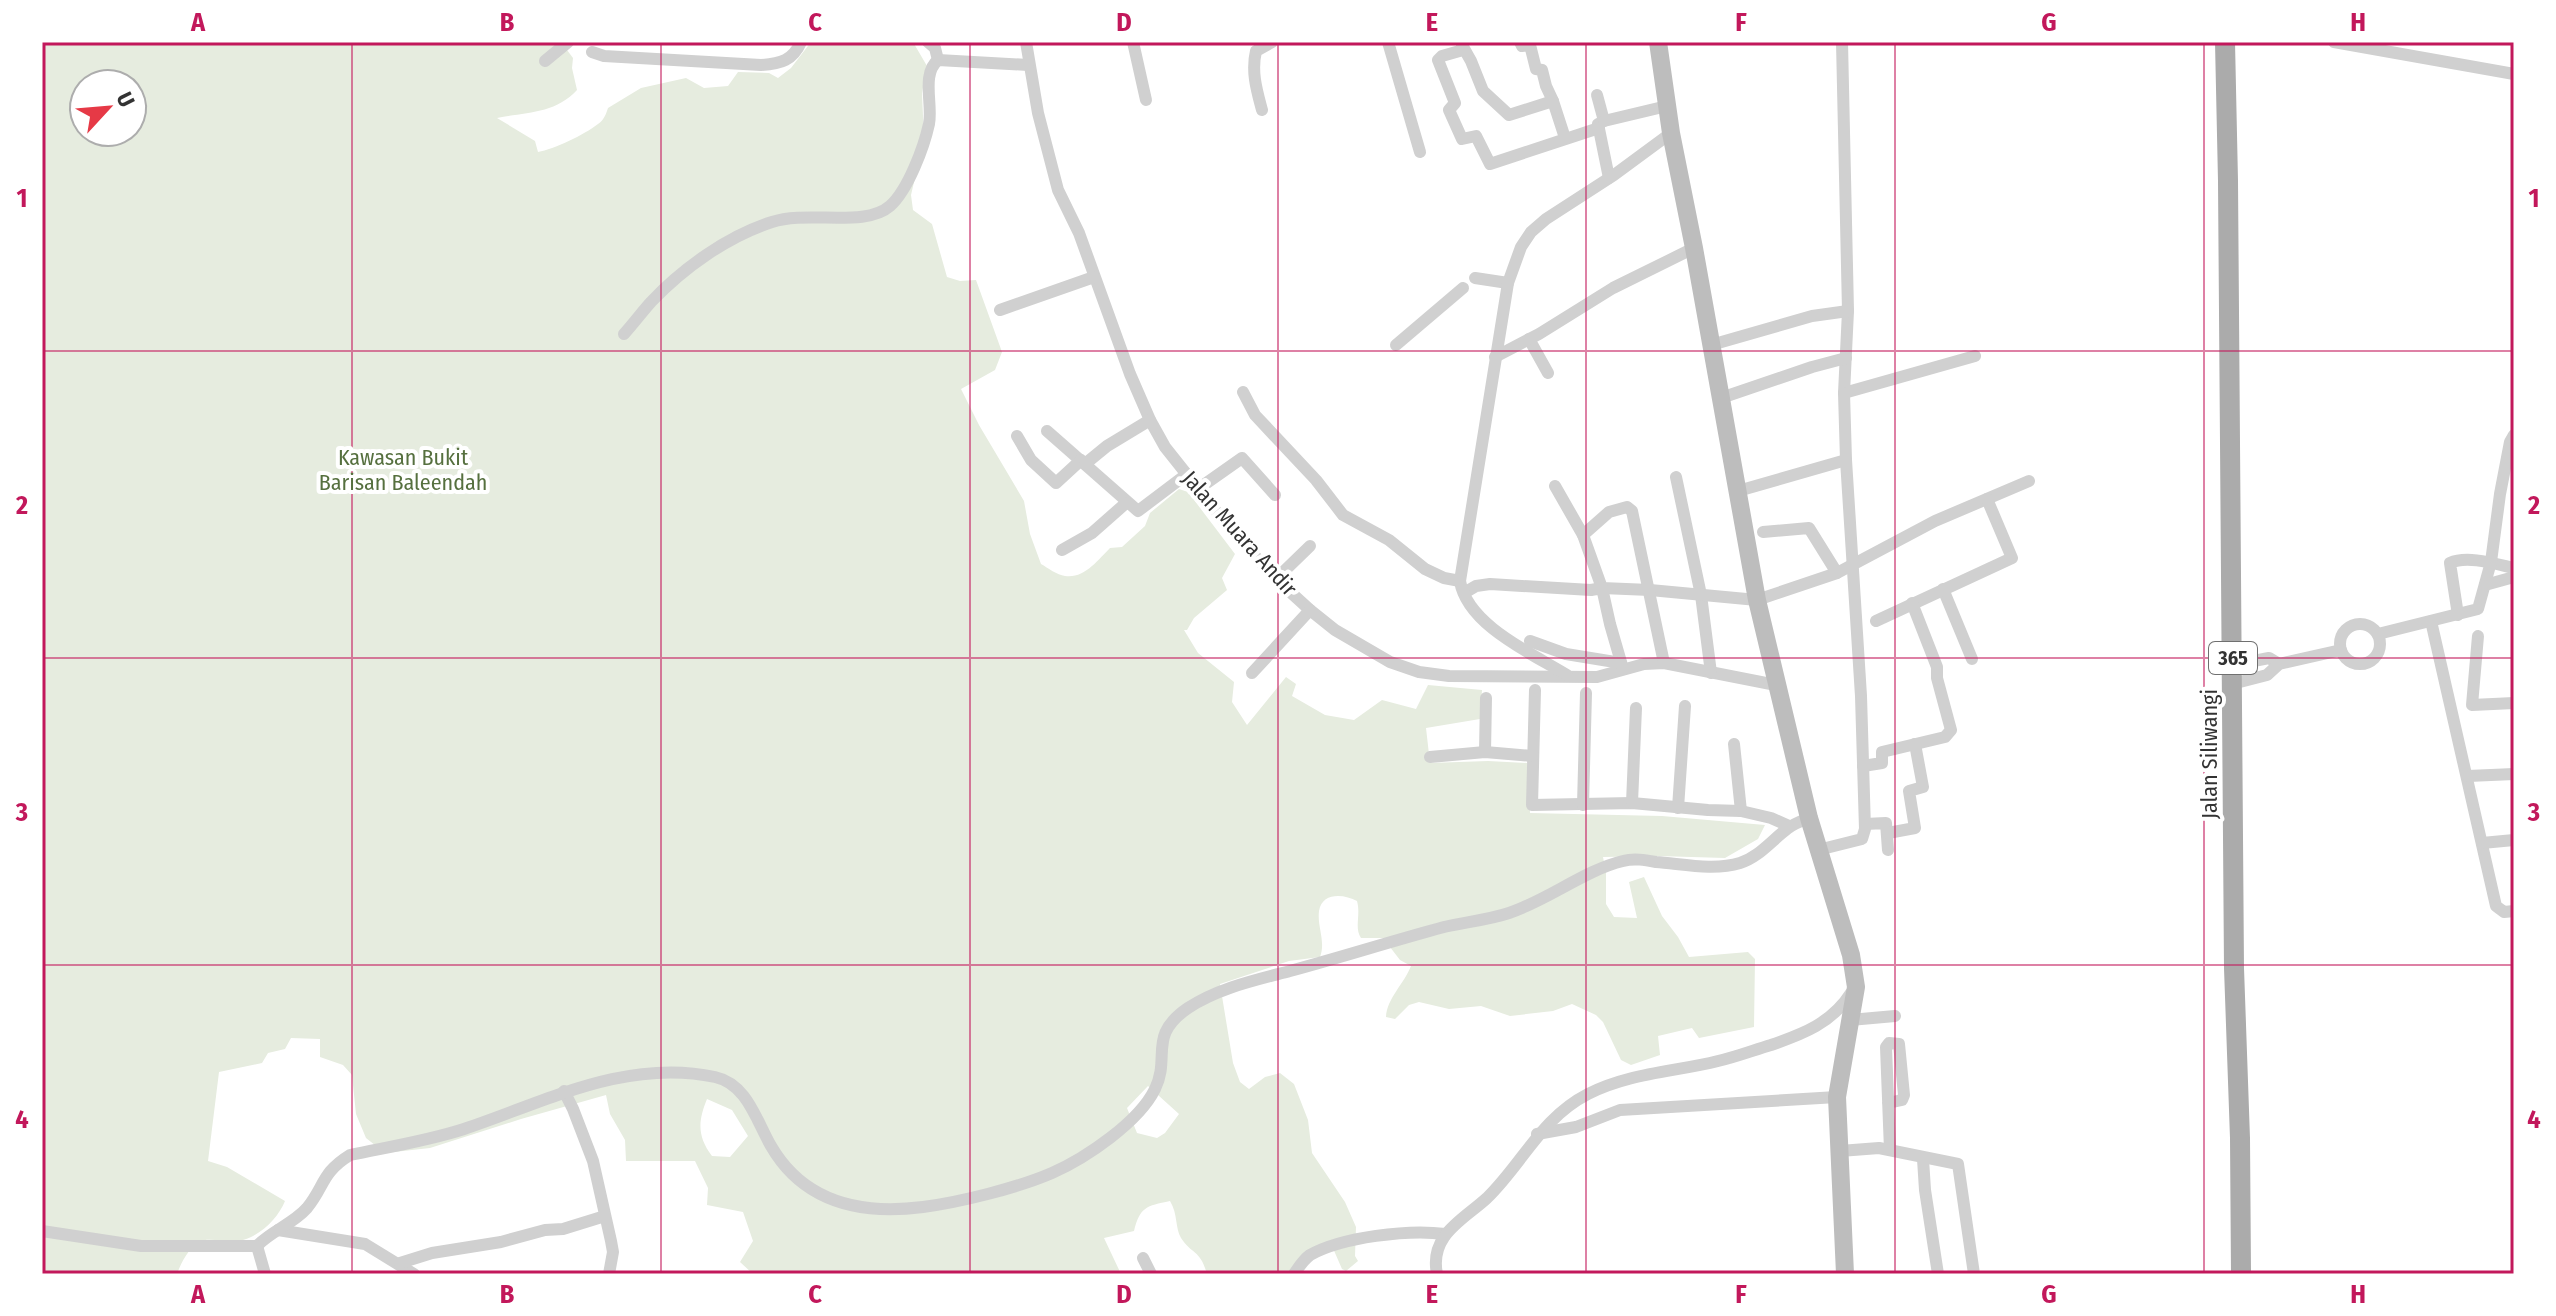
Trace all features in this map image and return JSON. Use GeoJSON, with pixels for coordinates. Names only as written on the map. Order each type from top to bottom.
{"type":"FeatureCollection","features":[{"type":"Feature","properties":{"kind":"main road"},"geometry":{"type":"LineString","coordinates":[[1658,42],[1671,133],[1757,600],[1809,818],[1851,955],[1856,987],[1837,1097],[1845,1274]]}},
{"type":"Feature","properties":{"kind":"main road","name":"Jalan Siliwangi"},"geometry":{"type":"LineString","coordinates":[[2225,42],[2234,968],[2241,1274]]}},
{"type":"Feature","properties":{"kind":"street"},"geometry":{"type":"LineString","coordinates":[[545,61],[568,42]]}},
{"type":"Feature","properties":{"kind":"street"},"geometry":{"type":"LineString","coordinates":[[592,52],[604,56],[761,65],[786,61],[795,54],[801,42]]}},
{"type":"Feature","properties":{"kind":"street"},"geometry":{"type":"LineString","coordinates":[[928,42],[935,48],[938,60]]}},
{"type":"Feature","properties":{"kind":"street","name":"Jalan Muara Andir"},"geometry":{"type":"LineString","coordinates":[[1026,42],[1038,113],[1058,190],[1079,233],[1150,420],[1165,447],[1198,489],[1276,579],[1310,610],[1338,632],[1390,662],[1419,672],[1449,676],[1597,677],[1622,666],[1664,663],[1776,685]]}},
{"type":"Feature","properties":{"kind":"street"},"geometry":{"type":"LineString","coordinates":[[1133,42],[1146,100]]}},
{"type":"Feature","properties":{"kind":"street"},"geometry":{"type":"LineString","coordinates":[[1262,110],[1255,84],[1254,58],[1256,51],[1272,42]]}},
{"type":"Feature","properties":{"kind":"street"},"geometry":{"type":"LineString","coordinates":[[1388,42],[1420,152]]}},
{"type":"Feature","properties":{"kind":"street"},"geometry":{"type":"LineString","coordinates":[[1520,42],[1521,45],[1530,45],[1536,69],[1542,70],[1565,138]]}},
{"type":"Feature","properties":{"kind":"street"},"geometry":{"type":"LineString","coordinates":[[1818,850],[1862,839],[1865,824],[1844,393],[1848,311],[1842,42]]}},
{"type":"Feature","properties":{"kind":"street"},"geometry":{"type":"LineString","coordinates":[[2334,42],[2514,74]]}},
{"type":"Feature","properties":{"kind":"street"},"geometry":{"type":"LineString","coordinates":[[1553,101],[1507,114],[1483,91],[1462,46],[1438,60],[1455,103],[1449,110],[1462,139],[1476,136],[1490,164],[1601,125],[1667,106]]}},
{"type":"Feature","properties":{"kind":"street"},"geometry":{"type":"LineString","coordinates":[[624,334],[665,288],[688,268],[732,240],[780,220],[801,216],[870,217],[893,204],[908,180],[928,127],[931,102],[929,73],[938,60],[1028,65]]}},
{"type":"Feature","properties":{"kind":"street"},"geometry":{"type":"LineString","coordinates":[[1597,95],[1609,178]]}},
{"type":"Feature","properties":{"kind":"street"},"geometry":{"type":"LineString","coordinates":[[1462,587],[1495,357],[1508,283],[1521,247],[1531,232],[1546,219],[1671,133]]}},
{"type":"Feature","properties":{"kind":"street"},"geometry":{"type":"LineString","coordinates":[[1495,357],[1613,288],[1694,248]]}},
{"type":"Feature","properties":{"kind":"street"},"geometry":{"type":"LineString","coordinates":[[1000,310],[1094,277]]}},
{"type":"Feature","properties":{"kind":"street"},"geometry":{"type":"LineString","coordinates":[[1475,278],[1508,283]]}},
{"type":"Feature","properties":{"kind":"street"},"geometry":{"type":"LineString","coordinates":[[1396,345],[1463,288]]}},
{"type":"Feature","properties":{"kind":"street"},"geometry":{"type":"LineString","coordinates":[[1711,345],[1812,316],[1848,311]]}},
{"type":"Feature","properties":{"kind":"street"},"geometry":{"type":"LineString","coordinates":[[1529,339],[1548,373]]}},
{"type":"Feature","properties":{"kind":"street"},"geometry":{"type":"LineString","coordinates":[[1844,393],[1975,356]]}},
{"type":"Feature","properties":{"kind":"street"},"geometry":{"type":"LineString","coordinates":[[1721,398],[1846,358]]}},
{"type":"Feature","properties":{"kind":"street"},"geometry":{"type":"LineString","coordinates":[[1243,392],[1255,415],[1316,480],[1343,515],[1389,540],[1425,569],[1462,587],[1488,625],[1567,675]]}},
{"type":"Feature","properties":{"kind":"street"},"geometry":{"type":"LineString","coordinates":[[1017,436],[1031,460],[1056,483],[1083,462],[1150,420]]}},
{"type":"Feature","properties":{"kind":"street"},"geometry":{"type":"LineString","coordinates":[[1047,431],[1135,510],[1141,510],[1187,474]]}},
{"type":"Feature","properties":{"kind":"street"},"geometry":{"type":"LineString","coordinates":[[2378,634],[2478,609],[2491,562],[2500,494],[2514,435]]}},
{"type":"Feature","properties":{"kind":"street"},"geometry":{"type":"LineString","coordinates":[[1198,489],[1242,458],[1275,495]]}},
{"type":"Feature","properties":{"kind":"street"},"geometry":{"type":"LineString","coordinates":[[1738,491],[1846,460]]}},
{"type":"Feature","properties":{"kind":"street"},"geometry":{"type":"LineString","coordinates":[[1676,477],[1701,595],[1711,673]]}},
{"type":"Feature","properties":{"kind":"street"},"geometry":{"type":"LineString","coordinates":[[1462,587],[1490,584],[1650,590],[1757,600],[1837,573],[1935,521],[2029,481]]}},
{"type":"Feature","properties":{"kind":"street"},"geometry":{"type":"LineString","coordinates":[[1530,641],[1566,654],[1622,666],[1602,588],[1583,535],[1555,486]]}},
{"type":"Feature","properties":{"kind":"street"},"geometry":{"type":"LineString","coordinates":[[1876,621],[2012,558],[1987,499]]}},
{"type":"Feature","properties":{"kind":"street"},"geometry":{"type":"LineString","coordinates":[[1062,550],[1092,533],[1126,503]]}},
{"type":"Feature","properties":{"kind":"street"},"geometry":{"type":"LineString","coordinates":[[1583,535],[1609,512],[1630,508],[1634,513],[1664,663]]}},
{"type":"Feature","properties":{"kind":"street"},"geometry":{"type":"LineString","coordinates":[[1763,532],[1809,528],[1837,573]]}},
{"type":"Feature","properties":{"kind":"street"},"geometry":{"type":"LineString","coordinates":[[1276,579],[1310,546]]}},
{"type":"Feature","properties":{"kind":"street"},"geometry":{"type":"LineString","coordinates":[[2458,615],[2450,563],[2457,560],[2491,562],[2514,568]]}},
{"type":"Feature","properties":{"kind":"street"},"geometry":{"type":"LineString","coordinates":[[2485,585],[2514,577]]}},
{"type":"Feature","properties":{"kind":"street"},"geometry":{"type":"LineString","coordinates":[[1943,589],[1972,659]]}},
{"type":"Feature","properties":{"kind":"street"},"geometry":{"type":"LineString","coordinates":[[1863,766],[1882,763],[1882,752],[1945,737],[1951,730],[1937,667],[1912,603]]}},
{"type":"Feature","properties":{"kind":"street"},"geometry":{"type":"LineString","coordinates":[[1252,673],[1310,610]]}},
{"type":"Feature","properties":{"kind":"street"},"geometry":{"type":"LineString","coordinates":[[2431,621],[2496,906],[2504,912],[2514,911]]}},
{"type":"Feature","properties":{"kind":"street"},"geometry":{"type":"LineString","coordinates":[[2367,625],[2378,634],[2379,651],[2366,664],[2353,663],[2341,650],[2341,637],[2350,627],[2367,625]]}},
{"type":"Feature","properties":{"kind":"street"},"geometry":{"type":"LineString","coordinates":[[2472,705],[2478,636]]}},
{"type":"Feature","properties":{"kind":"street"},"geometry":{"type":"LineString","coordinates":[[2232,675],[2267,675],[2279,664],[2341,650]]}},
{"type":"Feature","properties":{"kind":"street"},"geometry":{"type":"LineString","coordinates":[[2232,675],[2269,658],[2279,664]]}},
{"type":"Feature","properties":{"kind":"street"},"geometry":{"type":"LineString","coordinates":[[1535,690],[1532,805],[1632,803],[1741,811],[1789,826]]}},
{"type":"Feature","properties":{"kind":"street"},"geometry":{"type":"LineString","coordinates":[[1583,805],[1586,693]]}},
{"type":"Feature","properties":{"kind":"street"},"geometry":{"type":"LineString","coordinates":[[1485,752],[1486,698]]}},
{"type":"Feature","properties":{"kind":"street"},"geometry":{"type":"LineString","coordinates":[[2450,708],[2514,703]]}},
{"type":"Feature","properties":{"kind":"street"},"geometry":{"type":"LineString","coordinates":[[1678,808],[1685,706]]}},
{"type":"Feature","properties":{"kind":"street"},"geometry":{"type":"LineString","coordinates":[[1632,803],[1636,708]]}},
{"type":"Feature","properties":{"kind":"street"},"geometry":{"type":"LineString","coordinates":[[1734,744],[1741,811]]}},
{"type":"Feature","properties":{"kind":"street"},"geometry":{"type":"LineString","coordinates":[[1888,833],[1915,828],[1909,791],[1923,787],[1915,744]]}},
{"type":"Feature","properties":{"kind":"street"},"geometry":{"type":"LineString","coordinates":[[1430,757],[1485,752],[1533,756]]}},
{"type":"Feature","properties":{"kind":"street"},"geometry":{"type":"LineString","coordinates":[[2468,776],[2514,774]]}},
{"type":"Feature","properties":{"kind":"street"},"geometry":{"type":"LineString","coordinates":[[42,1231],[141,1246],[257,1246],[306,1208],[335,1164],[350,1155],[461,1130],[564,1091],[604,1080],[668,1072],[718,1078],[742,1092],[774,1151],[799,1182],[841,1204],[878,1210],[924,1207],[1017,1185],[1054,1172],[1094,1148],[1139,1112],[1155,1088],[1160,1072],[1160,1049],[1169,1024],[1202,1000],[1251,982],[1465,922],[1507,914],[1629,859],[1726,867],[1744,862],[1767,847],[1789,826],[1809,818]]}},
{"type":"Feature","properties":{"kind":"street"},"geometry":{"type":"LineString","coordinates":[[1865,824],[1886,823],[1888,850]]}},
{"type":"Feature","properties":{"kind":"street"},"geometry":{"type":"LineString","coordinates":[[2482,843],[2514,840]]}},
{"type":"Feature","properties":{"kind":"street"},"geometry":{"type":"LineString","coordinates":[[1437,1274],[1437,1251],[1445,1234],[1494,1190],[1537,1134],[1570,1104],[1618,1080],[1718,1061],[1805,1033],[1836,1012],[1856,987]]}},
{"type":"Feature","properties":{"kind":"street"},"geometry":{"type":"LineString","coordinates":[[1850,1020],[1895,1016]]}},
{"type":"Feature","properties":{"kind":"street"},"geometry":{"type":"LineString","coordinates":[[564,1091],[593,1161],[613,1252],[609,1274]]}},
{"type":"Feature","properties":{"kind":"street"},"geometry":{"type":"LineString","coordinates":[[1537,1134],[1576,1127],[1620,1110],[1837,1097]]}},
{"type":"Feature","properties":{"kind":"street"},"geometry":{"type":"LineString","coordinates":[[1888,1103],[1890,1150]]}},
{"type":"Feature","properties":{"kind":"street"},"geometry":{"type":"LineString","coordinates":[[1840,1151],[1879,1148],[1958,1164],[1974,1274]]}},
{"type":"Feature","properties":{"kind":"street"},"geometry":{"type":"LineString","coordinates":[[1923,1159],[1938,1274]]}},
{"type":"Feature","properties":{"kind":"street"},"geometry":{"type":"LineString","coordinates":[[400,1263],[432,1253],[563,1229],[605,1216]]}},
{"type":"Feature","properties":{"kind":"street"},"geometry":{"type":"LineString","coordinates":[[278,1230],[365,1244],[414,1274]]}},
{"type":"Feature","properties":{"kind":"street"},"geometry":{"type":"LineString","coordinates":[[1294,1274],[1310,1255],[1336,1246],[1397,1233],[1445,1234]]}},
{"type":"Feature","properties":{"kind":"street"},"geometry":{"type":"LineString","coordinates":[[257,1246],[265,1274]]}},
{"type":"Feature","properties":{"kind":"street"},"geometry":{"type":"LineString","coordinates":[[1143,1258],[1151,1274]]}},
{"type":"Feature","properties":{"kind":"green space","name":"Kawasan Bukit Barisan Baleendah"},"geometry":{"type":"Polygon","coordinates":[[[42,42],[561,42],[573,58],[577,90],[550,108],[497,118],[535,141],[538,152],[560,145],[592,128],[602,121],[608,108],[641,88],[686,78],[704,88],[728,86],[738,72],[769,73],[778,78],[791,68],[811,42],[913,42],[927,66],[922,93],[924,139],[911,195],[913,210],[932,224],[947,277],[960,281],[976,280],[1002,352],[995,370],[961,389],[1024,501],[1030,534],[1041,564],[1065,576],[1078,575],[1110,548],[1122,547],[1145,526],[1150,513],[1179,489],[1188,492],[1235,554],[1222,578],[1227,590],[1184,630],[1198,653],[1234,682],[1232,702],[1247,725],[1286,677],[1296,684],[1292,696],[1325,715],[1354,720],[1382,700],[1416,709],[1428,685],[1482,690],[1480,719],[1426,728],[1430,763],[1527,763],[1530,813],[1662,816],[1765,825],[1758,839],[1725,858],[1603,857],[1606,904],[1614,917],[1637,918],[1629,882],[1644,877],[1662,916],[1689,957],[1748,952],[1755,959],[1754,1027],[1699,1038],[1692,1028],[1658,1036],[1660,1055],[1631,1065],[1621,1060],[1603,1022],[1596,1015],[1572,1004],[1553,1011],[1510,1016],[1481,1006],[1449,1009],[1419,1002],[1409,1005],[1395,1019],[1386,1017],[1389,1004],[1411,966],[1400,960],[1383,938],[1361,938],[1357,901],[1346,897],[1334,896],[1324,900],[1321,905],[1320,957],[1289,961],[1220,984],[1233,1063],[1240,1082],[1249,1089],[1265,1077],[1280,1073],[1294,1084],[1308,1120],[1312,1153],[1345,1202],[1356,1227],[1355,1256],[1358,1261],[1346,1271],[1342,1269],[1332,1246],[1288,1274],[1207,1274],[1199,1256],[1181,1238],[1170,1201],[1145,1209],[1134,1231],[1104,1238],[1121,1274],[753,1274],[740,1262],[753,1241],[743,1212],[707,1205],[708,1188],[695,1161],[626,1161],[625,1140],[610,1114],[606,1095],[430,1148],[385,1153],[366,1138],[356,1114],[352,1075],[343,1065],[320,1057],[320,1039],[291,1038],[285,1049],[268,1053],[262,1063],[219,1072],[208,1161],[227,1167],[285,1201],[270,1223],[248,1238],[231,1242],[199,1242],[188,1252],[177,1274],[42,1274],[42,42]],[[1148,1086],[1127,1108],[1137,1133],[1157,1138],[1165,1133],[1179,1114],[1148,1086]],[[707,1099],[700,1128],[704,1142],[712,1156],[730,1157],[748,1136],[732,1110],[707,1099]]]}}]}
